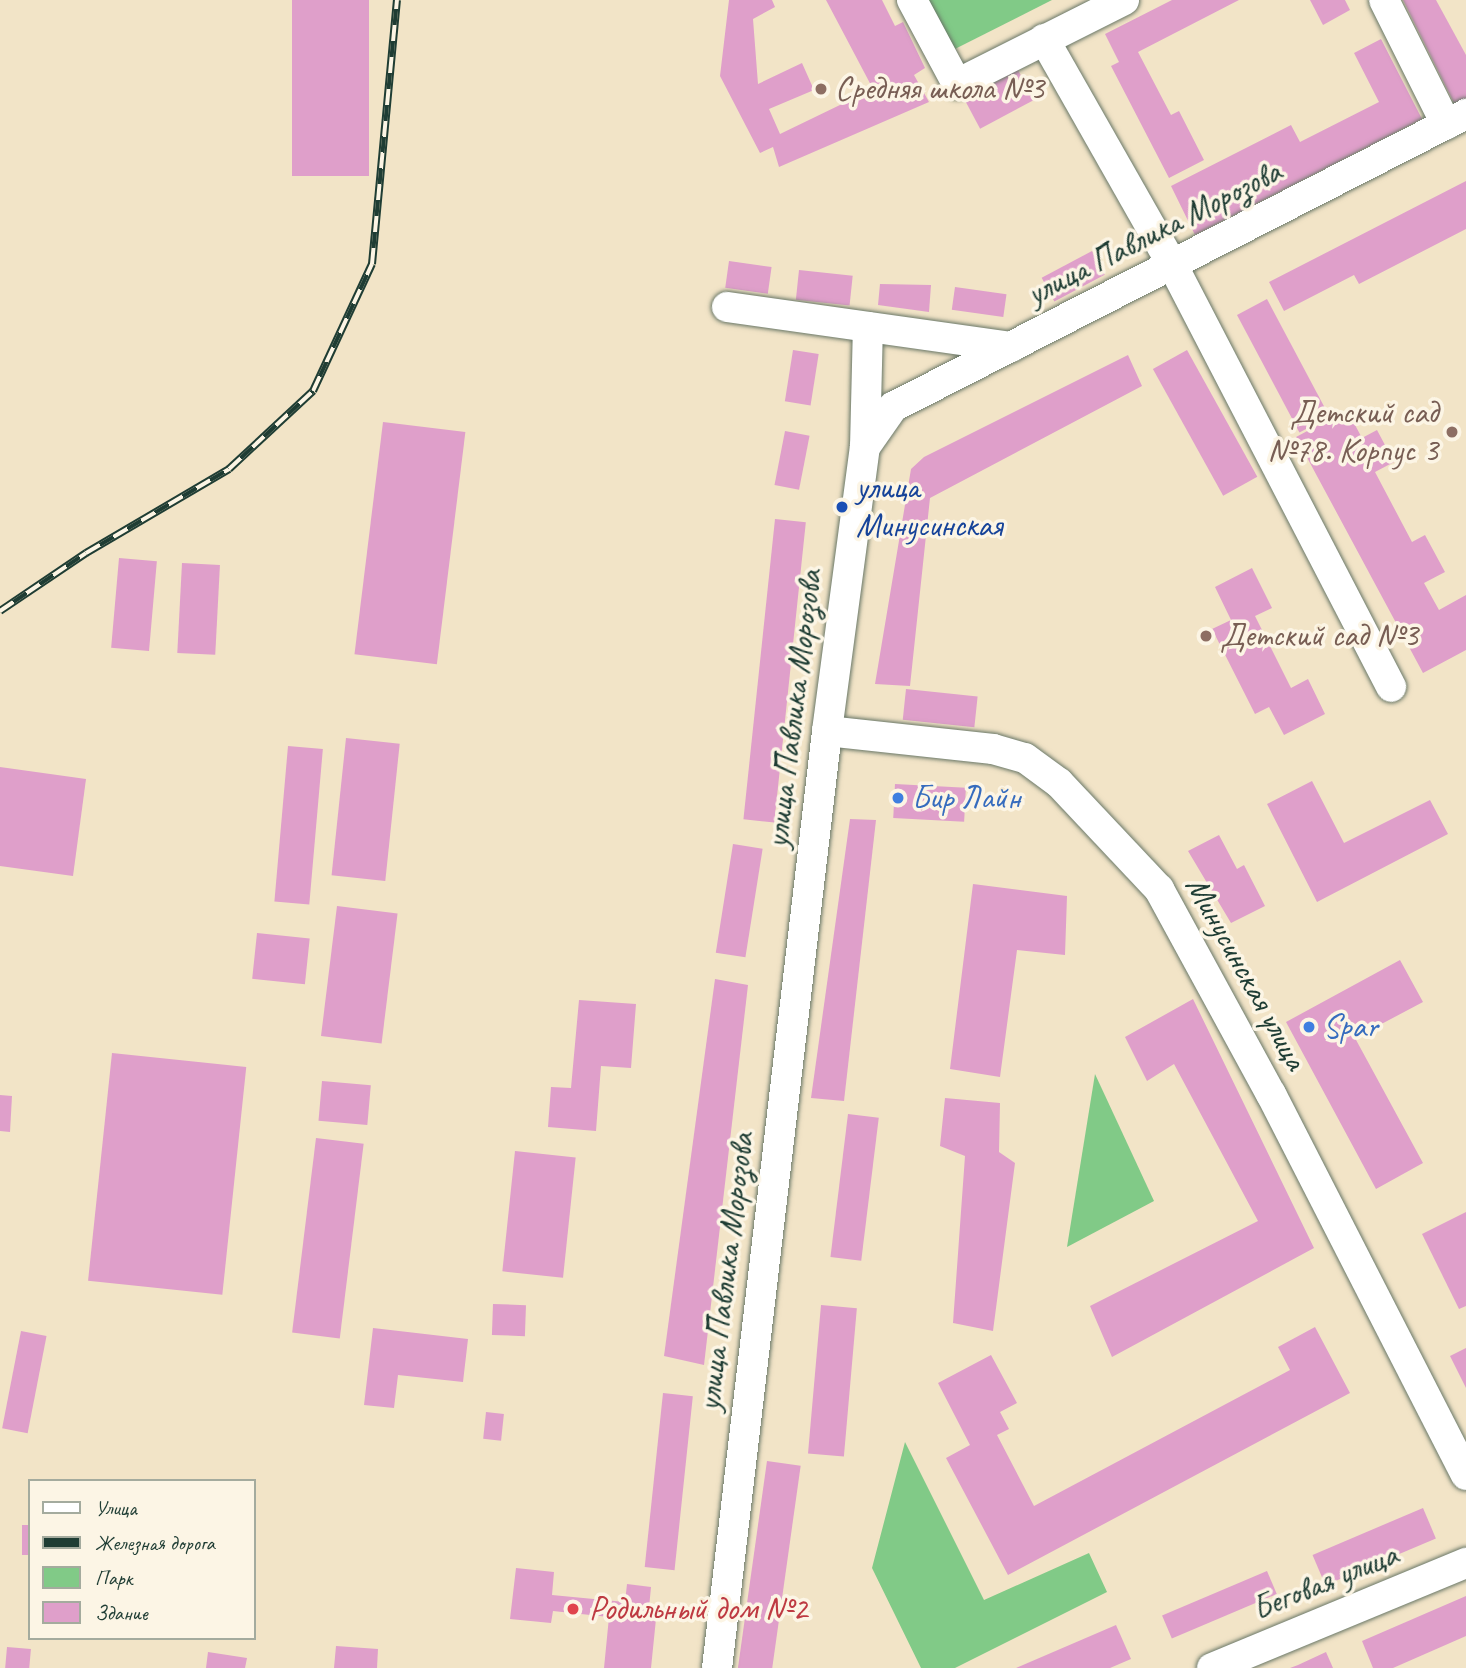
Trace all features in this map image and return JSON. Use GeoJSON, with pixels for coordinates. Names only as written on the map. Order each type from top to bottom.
{"type":"FeatureCollection","features":[{"type":"Feature","properties":{"kind":"street"},"geometry":{"type":"LineString","coordinates":[[912,0],[957,84],[1124,0]]}},
{"type":"Feature","properties":{"kind":"street"},"geometry":{"type":"LineString","coordinates":[[1384,0],[1456,119]]}},
{"type":"Feature","properties":{"kind":"street"},"geometry":{"type":"LineString","coordinates":[[1044,39],[1172,265],[1391,687]]}},
{"type":"Feature","properties":{"kind":"street","name":"улица Павлика Морозова"},"geometry":{"type":"LineString","coordinates":[[717,1668],[827,731],[865,447],[893,407],[1456,119]]}},
{"type":"Feature","properties":{"kind":"street"},"geometry":{"type":"LineString","coordinates":[[727,307],[1011,347]]}},
{"type":"Feature","properties":{"kind":"street"},"geometry":{"type":"LineString","coordinates":[[865,447],[868,327]]}},
{"type":"Feature","properties":{"kind":"street","name":"Минусинская улица"},"geometry":{"type":"LineString","coordinates":[[827,731],[993,749],[1025,758],[1059,782],[1159,889],[1271,1094],[1466,1475]]}},
{"type":"Feature","properties":{"kind":"street","name":"Беговая улица"},"geometry":{"type":"LineString","coordinates":[[1212,1668],[1466,1563]]}},
{"type":"Feature","properties":{"kind":"green space"},"geometry":{"type":"Polygon","coordinates":[[[916,0],[1052,0],[943,55],[916,0]]]}},
{"type":"Feature","properties":{"kind":"green space"},"geometry":{"type":"Polygon","coordinates":[[[1095,1074],[1154,1201],[1067,1247],[1095,1074]]]}},
{"type":"Feature","properties":{"kind":"green space"},"geometry":{"type":"Polygon","coordinates":[[[905,1442],[984,1600],[1089,1553],[1107,1592],[955,1668],[921,1668],[872,1568],[905,1442]]]}},
{"type":"Feature","properties":{"kind":"building"},"geometry":{"type":"Polygon","coordinates":[[[292,0],[369,0],[369,176],[292,176],[292,0]]]}},
{"type":"Feature","properties":{"kind":"building","name":"Средняя школа №3"},"geometry":{"type":"Polygon","coordinates":[[[729,0],[772,0],[775,7],[753,19],[758,84],[802,63],[814,90],[769,109],[780,134],[873,89],[826,0],[882,0],[895,26],[903,22],[925,68],[914,75],[929,102],[779,167],[773,147],[760,153],[720,76],[729,0]]]}},
{"type":"Feature","properties":{"kind":"building"},"geometry":{"type":"Polygon","coordinates":[[[1172,0],[1239,0],[1138,52],[1171,115],[1179,111],[1204,160],[1169,178],[1111,66],[1119,62],[1105,34],[1172,0]]]}},
{"type":"Feature","properties":{"kind":"building"},"geometry":{"type":"Polygon","coordinates":[[[1310,0],[1345,0],[1350,10],[1323,25],[1310,0]]]}},
{"type":"Feature","properties":{"kind":"building"},"geometry":{"type":"Polygon","coordinates":[[[1403,0],[1436,0],[1466,55],[1466,98],[1454,103],[1403,0]]]}},
{"type":"Feature","properties":{"kind":"building"},"geometry":{"type":"Polygon","coordinates":[[[1381,39],[1422,119],[1195,235],[1171,186],[1291,125],[1300,142],[1379,102],[1354,53],[1381,39]]]}},
{"type":"Feature","properties":{"kind":"building"},"geometry":{"type":"Polygon","coordinates":[[[1018,70],[1034,100],[980,129],[964,99],[1018,70]]]}},
{"type":"Feature","properties":{"kind":"building"},"geometry":{"type":"Polygon","coordinates":[[[1466,181],[1466,229],[1359,284],[1354,275],[1284,311],[1269,282],[1466,181]]]}},
{"type":"Feature","properties":{"kind":"building"},"geometry":{"type":"Polygon","coordinates":[[[1092,251],[1105,275],[1054,302],[1042,278],[1092,251]]]}},
{"type":"Feature","properties":{"kind":"building"},"geometry":{"type":"Polygon","coordinates":[[[729,261],[772,267],[768,294],[725,288],[729,261]]]}},
{"type":"Feature","properties":{"kind":"building"},"geometry":{"type":"Polygon","coordinates":[[[799,270],[853,276],[850,305],[796,300],[799,270]]]}},
{"type":"Feature","properties":{"kind":"building"},"geometry":{"type":"Polygon","coordinates":[[[880,284],[931,285],[929,312],[878,305],[880,284]]]}},
{"type":"Feature","properties":{"kind":"building"},"geometry":{"type":"Polygon","coordinates":[[[955,287],[1006,294],[1003,317],[952,310],[955,287]]]}},
{"type":"Feature","properties":{"kind":"building"},"geometry":{"type":"Polygon","coordinates":[[[1267,299],[1329,416],[1299,432],[1237,315],[1267,299]]]}},
{"type":"Feature","properties":{"kind":"building"},"geometry":{"type":"Polygon","coordinates":[[[793,350],[819,354],[811,405],[785,401],[793,350]]]}},
{"type":"Feature","properties":{"kind":"building"},"geometry":{"type":"Polygon","coordinates":[[[1187,350],[1257,477],[1223,496],[1153,369],[1187,350]]]}},
{"type":"Feature","properties":{"kind":"building"},"geometry":{"type":"Polygon","coordinates":[[[1128,355],[1142,386],[930,498],[910,686],[875,684],[911,469],[924,457],[1128,355]]]}},
{"type":"Feature","properties":{"kind":"building"},"geometry":{"type":"Polygon","coordinates":[[[1347,410],[1362,438],[1377,430],[1394,462],[1375,472],[1412,542],[1425,535],[1445,572],[1424,583],[1439,610],[1466,595],[1466,650],[1423,673],[1296,437],[1347,410]]]}},
{"type":"Feature","properties":{"kind":"building"},"geometry":{"type":"Polygon","coordinates":[[[383,422],[465,432],[437,664],[354,654],[383,422]]]}},
{"type":"Feature","properties":{"kind":"building"},"geometry":{"type":"Polygon","coordinates":[[[785,431],[810,436],[799,490],[775,485],[785,431]]]}},
{"type":"Feature","properties":{"kind":"building"},"geometry":{"type":"Polygon","coordinates":[[[775,519],[806,522],[774,823],[743,819],[775,519]]]}},
{"type":"Feature","properties":{"kind":"building"},"geometry":{"type":"Polygon","coordinates":[[[119,558],[157,561],[149,651],[111,648],[119,558]]]}},
{"type":"Feature","properties":{"kind":"building"},"geometry":{"type":"Polygon","coordinates":[[[182,563],[220,565],[215,655],[177,653],[182,563]]]}},
{"type":"Feature","properties":{"kind":"building"},"geometry":{"type":"Polygon","coordinates":[[[1252,568],[1272,608],[1255,616],[1291,688],[1308,679],[1325,714],[1284,735],[1269,707],[1255,714],[1212,629],[1231,620],[1215,587],[1252,568]]]}},
{"type":"Feature","properties":{"kind":"building"},"geometry":{"type":"Polygon","coordinates":[[[906,689],[978,697],[974,727],[903,720],[906,689]]]}},
{"type":"Feature","properties":{"kind":"building"},"geometry":{"type":"Polygon","coordinates":[[[346,738],[400,744],[385,881],[332,875],[346,738]]]}},
{"type":"Feature","properties":{"kind":"building"},"geometry":{"type":"Polygon","coordinates":[[[288,746],[323,749],[309,904],[274,901],[288,746]]]}},
{"type":"Feature","properties":{"kind":"building"},"geometry":{"type":"Polygon","coordinates":[[[0,767],[86,779],[73,876],[0,866],[0,767]]]}},
{"type":"Feature","properties":{"kind":"building"},"geometry":{"type":"Polygon","coordinates":[[[1312,781],[1344,843],[1430,800],[1448,834],[1317,902],[1267,804],[1312,781]]]}},
{"type":"Feature","properties":{"kind":"building"},"geometry":{"type":"Polygon","coordinates":[[[895,784],[966,788],[964,822],[893,818],[895,784]]]}},
{"type":"Feature","properties":{"kind":"building"},"geometry":{"type":"Polygon","coordinates":[[[850,819],[876,820],[844,1101],[811,1098],[850,819]]]}},
{"type":"Feature","properties":{"kind":"building"},"geometry":{"type":"Polygon","coordinates":[[[1219,835],[1237,869],[1244,865],[1265,906],[1231,923],[1188,851],[1219,835]]]}},
{"type":"Feature","properties":{"kind":"building"},"geometry":{"type":"Polygon","coordinates":[[[733,844],[763,849],[745,957],[716,953],[733,844]]]}},
{"type":"Feature","properties":{"kind":"building"},"geometry":{"type":"Polygon","coordinates":[[[973,884],[1067,896],[1065,955],[1017,950],[1000,1077],[950,1069],[973,884]]]}},
{"type":"Feature","properties":{"kind":"building"},"geometry":{"type":"Polygon","coordinates":[[[337,906],[398,913],[382,1043],[321,1036],[337,906]]]}},
{"type":"Feature","properties":{"kind":"building"},"geometry":{"type":"Polygon","coordinates":[[[257,933],[310,939],[305,984],[252,979],[257,933]]]}},
{"type":"Feature","properties":{"kind":"building"},"geometry":{"type":"Polygon","coordinates":[[[1400,960],[1423,1002],[1355,1038],[1423,1163],[1376,1189],[1286,1022],[1400,960]]]}},
{"type":"Feature","properties":{"kind":"building"},"geometry":{"type":"Polygon","coordinates":[[[715,979],[748,985],[704,1365],[664,1356],[715,979]]]}},
{"type":"Feature","properties":{"kind":"building"},"geometry":{"type":"Polygon","coordinates":[[[1193,999],[1314,1248],[1112,1357],[1090,1306],[1258,1221],[1174,1064],[1147,1081],[1125,1037],[1193,999]]]}},
{"type":"Feature","properties":{"kind":"building"},"geometry":{"type":"Polygon","coordinates":[[[579,1000],[636,1004],[631,1068],[601,1066],[596,1131],[548,1127],[551,1087],[571,1088],[579,1000]]]}},
{"type":"Feature","properties":{"kind":"building"},"geometry":{"type":"Polygon","coordinates":[[[112,1053],[246,1067],[222,1295],[88,1281],[112,1053]]]}},
{"type":"Feature","properties":{"kind":"building"},"geometry":{"type":"Polygon","coordinates":[[[322,1081],[371,1085],[367,1125],[319,1121],[322,1081]]]}},
{"type":"Feature","properties":{"kind":"building"},"geometry":{"type":"Polygon","coordinates":[[[0,1095],[12,1096],[10,1132],[0,1131],[0,1095]]]}},
{"type":"Feature","properties":{"kind":"building"},"geometry":{"type":"Polygon","coordinates":[[[945,1098],[1000,1103],[999,1152],[1015,1163],[993,1331],[953,1323],[965,1156],[940,1146],[945,1098]]]}},
{"type":"Feature","properties":{"kind":"building"},"geometry":{"type":"Polygon","coordinates":[[[848,1114],[879,1118],[861,1261],[830,1257],[848,1114]]]}},
{"type":"Feature","properties":{"kind":"building"},"geometry":{"type":"Polygon","coordinates":[[[316,1138],[364,1144],[340,1338],[292,1333],[316,1138]]]}},
{"type":"Feature","properties":{"kind":"building"},"geometry":{"type":"Polygon","coordinates":[[[515,1151],[576,1157],[563,1278],[502,1271],[515,1151]]]}},
{"type":"Feature","properties":{"kind":"building"},"geometry":{"type":"Polygon","coordinates":[[[1466,1212],[1466,1306],[1459,1309],[1422,1234],[1466,1212]]]}},
{"type":"Feature","properties":{"kind":"building"},"geometry":{"type":"Polygon","coordinates":[[[493,1304],[526,1305],[525,1336],[492,1335],[493,1304]]]}},
{"type":"Feature","properties":{"kind":"building"},"geometry":{"type":"Polygon","coordinates":[[[821,1305],[857,1308],[844,1457],[808,1453],[821,1305]]]}},
{"type":"Feature","properties":{"kind":"building"},"geometry":{"type":"Polygon","coordinates":[[[1315,1327],[1350,1393],[1008,1575],[946,1458],[970,1445],[938,1383],[991,1355],[1017,1403],[1000,1412],[1009,1429],[997,1435],[1034,1506],[1290,1370],[1278,1347],[1315,1327]]]}},
{"type":"Feature","properties":{"kind":"building"},"geometry":{"type":"Polygon","coordinates":[[[373,1328],[468,1339],[463,1382],[398,1375],[394,1408],[364,1405],[373,1328]]]}},
{"type":"Feature","properties":{"kind":"building"},"geometry":{"type":"Polygon","coordinates":[[[21,1331],[47,1336],[28,1433],[2,1428],[21,1331]]]}},
{"type":"Feature","properties":{"kind":"building"},"geometry":{"type":"Polygon","coordinates":[[[1466,1348],[1466,1388],[1450,1356],[1466,1348]]]}},
{"type":"Feature","properties":{"kind":"building"},"geometry":{"type":"Polygon","coordinates":[[[663,1393],[693,1396],[675,1570],[645,1567],[663,1393]]]}},
{"type":"Feature","properties":{"kind":"building"},"geometry":{"type":"Polygon","coordinates":[[[486,1412],[504,1414],[501,1441],[483,1439],[486,1412]]]}},
{"type":"Feature","properties":{"kind":"building"},"geometry":{"type":"Polygon","coordinates":[[[767,1461],[801,1466],[772,1668],[738,1668],[767,1461]]]}},
{"type":"Feature","properties":{"kind":"building"},"geometry":{"type":"Polygon","coordinates":[[[1423,1508],[1436,1538],[1325,1585],[1313,1555],[1423,1508]]]}},
{"type":"Feature","properties":{"kind":"building"},"geometry":{"type":"Polygon","coordinates":[[[22,1525],[28,1525],[28,1555],[22,1555],[22,1525]]]}},
{"type":"Feature","properties":{"kind":"building"},"geometry":{"type":"Polygon","coordinates":[[[516,1568],[554,1572],[552,1595],[625,1602],[627,1584],[651,1587],[649,1608],[657,1609],[651,1668],[604,1668],[609,1617],[553,1611],[551,1623],[510,1619],[516,1568]]]}},
{"type":"Feature","properties":{"kind":"building"},"geometry":{"type":"Polygon","coordinates":[[[1267,1571],[1277,1594],[1172,1639],[1162,1616],[1267,1571]]]}},
{"type":"Feature","properties":{"kind":"building"},"geometry":{"type":"Polygon","coordinates":[[[1466,1596],[1466,1636],[1393,1668],[1373,1668],[1362,1641],[1466,1596]]]}},
{"type":"Feature","properties":{"kind":"building"},"geometry":{"type":"Polygon","coordinates":[[[1116,1625],[1131,1659],[1110,1668],[1016,1668],[1116,1625]]]}},
{"type":"Feature","properties":{"kind":"building"},"geometry":{"type":"Polygon","coordinates":[[[336,1646],[378,1649],[377,1668],[334,1668],[336,1646]]]}},
{"type":"Feature","properties":{"kind":"building"},"geometry":{"type":"Polygon","coordinates":[[[7,1647],[31,1649],[29,1668],[5,1668],[7,1647]]]}},
{"type":"Feature","properties":{"kind":"building"},"geometry":{"type":"Polygon","coordinates":[[[208,1652],[247,1658],[245,1668],[206,1668],[208,1652]]]}},
{"type":"Feature","properties":{"kind":"building"},"geometry":{"type":"Polygon","coordinates":[[[1326,1652],[1333,1668],[1290,1668],[1298,1665],[1326,1652]]]}},
{"type":"Feature","properties":{"kind":"railway"},"geometry":{"type":"LineString","coordinates":[[0,611],[86,553],[229,469],[313,391],[372,264],[397,0]]}},
{"type":"Feature","properties":{"kind":"place","name":"Средняя школа №3"},"geometry":{"type":"Point","coordinates":[821,89]}},
{"type":"Feature","properties":{"kind":"place","name":"Детский сад №78. Корпус 3"},"geometry":{"type":"Point","coordinates":[1452,432]}},
{"type":"Feature","properties":{"kind":"place","name":"улица Минусинская"},"geometry":{"type":"Point","coordinates":[842,507]}},
{"type":"Feature","properties":{"kind":"place","name":"Детский сад №3"},"geometry":{"type":"Point","coordinates":[1206,636]}},
{"type":"Feature","properties":{"kind":"place","name":"Бир Лайн"},"geometry":{"type":"Point","coordinates":[898,798]}},
{"type":"Feature","properties":{"kind":"place","name":"Spar"},"geometry":{"type":"Point","coordinates":[1309,1027]}},
{"type":"Feature","properties":{"kind":"place","name":"Родильный дом №2"},"geometry":{"type":"Point","coordinates":[573,1609]}}]}
